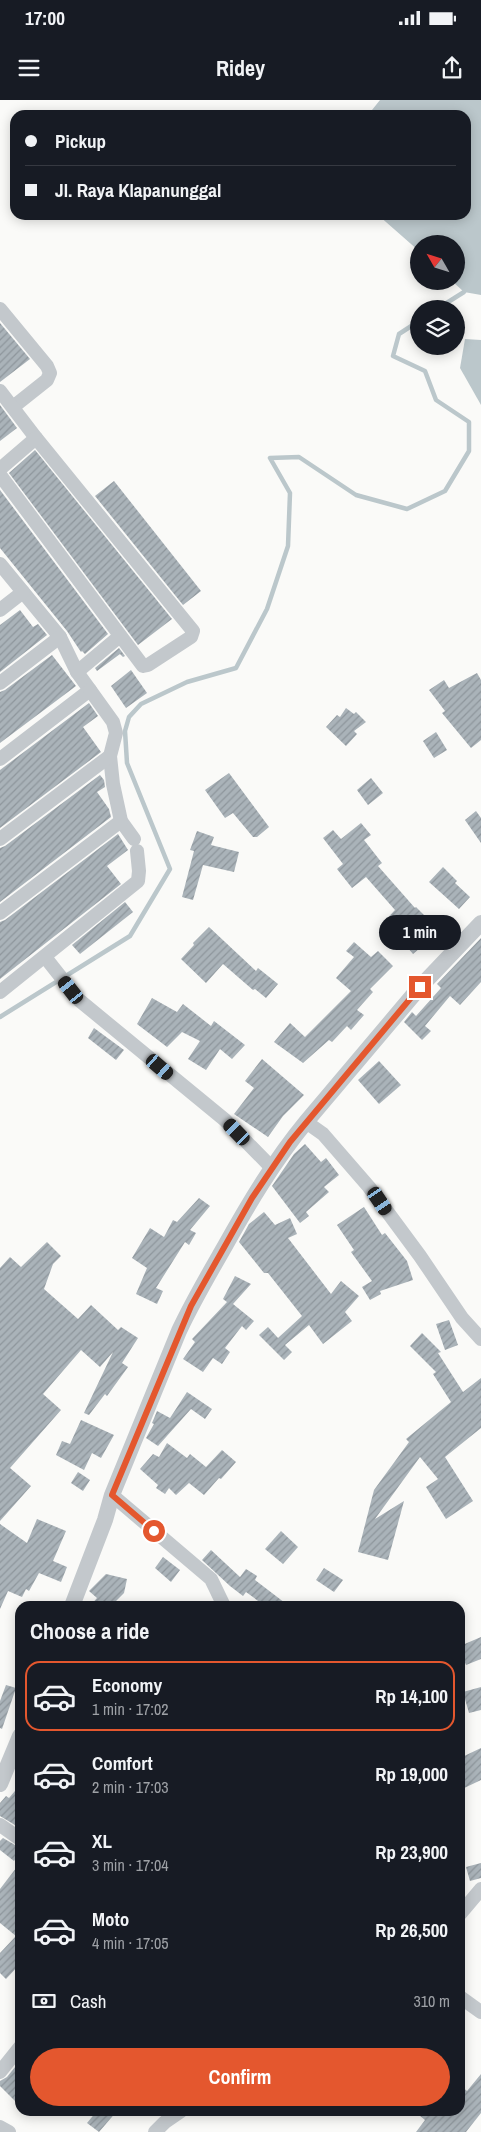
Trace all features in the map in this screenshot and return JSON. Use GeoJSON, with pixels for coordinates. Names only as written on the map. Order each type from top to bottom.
{"type":"FeatureCollection","features":[{"type":"Feature","properties":{"kind":"street"},"geometry":{"type":"LineString","coordinates":[[0,310],[47,366],[50,373],[47,380],[12,407]]}},
{"type":"Feature","properties":{"kind":"street"},"geometry":{"type":"LineString","coordinates":[[0,391],[193,631],[191,637],[148,665],[143,666],[0,475]]}},
{"type":"Feature","properties":{"kind":"street"},"geometry":{"type":"LineString","coordinates":[[0,468],[36,438]]}},
{"type":"Feature","properties":{"kind":"street"},"geometry":{"type":"LineString","coordinates":[[0,564],[60,637],[77,672],[113,722],[116,734],[110,756],[121,821],[136,845],[139,871],[138,881],[49,963],[0,992]]}},
{"type":"Feature","properties":{"kind":"street"},"geometry":{"type":"LineString","coordinates":[[0,610],[23,592]]}},
{"type":"Feature","properties":{"kind":"street"},"geometry":{"type":"LineString","coordinates":[[77,672],[120,636]]}},
{"type":"Feature","properties":{"kind":"street"},"geometry":{"type":"LineString","coordinates":[[0,683],[60,637]]}},
{"type":"Feature","properties":{"kind":"street"},"geometry":{"type":"LineString","coordinates":[[0,759],[90,690]]}},
{"type":"Feature","properties":{"kind":"street"},"geometry":{"type":"LineString","coordinates":[[0,840],[110,756]]}},
{"type":"Feature","properties":{"kind":"street"},"geometry":{"type":"LineString","coordinates":[[0,913],[121,821]]}},
{"type":"Feature","properties":{"kind":"street"},"geometry":{"type":"LineString","coordinates":[[74,1601],[105,1520],[112,1495],[191,1306],[252,1198],[306,1122],[420,987],[481,923]]}},
{"type":"Feature","properties":{"kind":"street"},"geometry":{"type":"LineString","coordinates":[[49,963],[79,1000],[225,1120],[272,1168]]}},
{"type":"Feature","properties":{"kind":"street"},"geometry":{"type":"LineString","coordinates":[[306,1122],[323,1134],[369,1187],[420,1256],[462,1318],[481,1339]]}},
{"type":"Feature","properties":{"kind":"street"},"geometry":{"type":"LineString","coordinates":[[112,1495],[211,1579],[222,1601]]}},
{"type":"Feature","properties":{"kind":"street"},"geometry":{"type":"LineString","coordinates":[[0,1784],[15,1748]]}},
{"type":"Feature","properties":{"kind":"street"},"geometry":{"type":"LineString","coordinates":[[0,1825],[15,1836]]}},
{"type":"Feature","properties":{"kind":"street"},"geometry":{"type":"LineString","coordinates":[[465,1908],[481,1889]]}},
{"type":"Feature","properties":{"kind":"street"},"geometry":{"type":"LineString","coordinates":[[465,2001],[481,2012]]}},
{"type":"Feature","properties":{"kind":"street"},"geometry":{"type":"LineString","coordinates":[[0,2072],[15,2053]]}},
{"type":"Feature","properties":{"kind":"street"},"geometry":{"type":"LineString","coordinates":[[155,2132],[174,2116]]}},
{"type":"Feature","properties":{"kind":"street"},"geometry":{"type":"LineString","coordinates":[[0,2127],[9,2132]]}},
{"type":"Feature","properties":{"kind":"shaded area"},"geometry":{"type":"Polygon","coordinates":[[[380,100],[481,100],[481,295],[462,290],[465,290],[465,235],[410,235],[410,243],[384,220],[471,220],[471,110],[372,110],[380,100]]]}},
{"type":"Feature","properties":{"kind":"shaded area"},"geometry":{"type":"Polygon","coordinates":[[[465,339],[481,340],[481,405],[460,368],[462,355],[465,355],[465,339]]]}},
{"type":"Feature","properties":{"kind":"building"},"geometry":{"type":"Polygon","coordinates":[[[0,323],[30,359],[0,382],[0,323]]]}},
{"type":"Feature","properties":{"kind":"building"},"geometry":{"type":"Polygon","coordinates":[[[0,405],[17,428],[0,441],[0,405]]]}},
{"type":"Feature","properties":{"kind":"building"},"geometry":{"type":"Polygon","coordinates":[[[35,450],[172,619],[138,645],[9,473],[35,450]]]}},
{"type":"Feature","properties":{"kind":"building"},"geometry":{"type":"Polygon","coordinates":[[[114,481],[201,591],[183,605],[95,496],[114,481]]]}},
{"type":"Feature","properties":{"kind":"building"},"geometry":{"type":"Polygon","coordinates":[[[0,490],[108,634],[85,654],[81,652],[67,631],[0,548],[0,490]]]}},
{"type":"Feature","properties":{"kind":"building"},"geometry":{"type":"Polygon","coordinates":[[[20,610],[33,627],[38,624],[47,635],[0,672],[0,625],[20,610]]]}},
{"type":"Feature","properties":{"kind":"building"},"geometry":{"type":"Polygon","coordinates":[[[119,648],[125,656],[123,657],[120,654],[97,671],[95,668],[119,648]]]}},
{"type":"Feature","properties":{"kind":"building"},"geometry":{"type":"Polygon","coordinates":[[[52,655],[76,686],[0,743],[0,692],[52,655]]]}},
{"type":"Feature","properties":{"kind":"building"},"geometry":{"type":"Polygon","coordinates":[[[131,670],[147,693],[126,708],[111,686],[131,670]]]}},
{"type":"Feature","properties":{"kind":"building"},"geometry":{"type":"Polygon","coordinates":[[[477,673],[481,680],[481,740],[471,748],[442,713],[445,711],[429,690],[444,680],[449,688],[477,673]]]}},
{"type":"Feature","properties":{"kind":"building"},"geometry":{"type":"Polygon","coordinates":[[[89,703],[98,716],[83,727],[101,752],[0,828],[0,770],[89,703]]]}},
{"type":"Feature","properties":{"kind":"building"},"geometry":{"type":"Polygon","coordinates":[[[346,708],[354,714],[356,712],[366,722],[354,731],[357,734],[346,746],[326,727],[337,715],[340,717],[346,708]]]}},
{"type":"Feature","properties":{"kind":"building"},"geometry":{"type":"Polygon","coordinates":[[[436,732],[447,750],[434,758],[423,741],[436,732]]]}},
{"type":"Feature","properties":{"kind":"building"},"geometry":{"type":"Polygon","coordinates":[[[229,773],[269,827],[257,837],[253,837],[233,813],[225,818],[205,790],[229,773]]]}},
{"type":"Feature","properties":{"kind":"building"},"geometry":{"type":"Polygon","coordinates":[[[100,775],[104,780],[105,787],[97,792],[109,809],[111,817],[0,902],[0,848],[100,775]]]}},
{"type":"Feature","properties":{"kind":"building"},"geometry":{"type":"Polygon","coordinates":[[[371,778],[383,793],[368,805],[357,790],[371,778]]]}},
{"type":"Feature","properties":{"kind":"building"},"geometry":{"type":"Polygon","coordinates":[[[476,811],[481,818],[481,843],[465,820],[476,811]]]}},
{"type":"Feature","properties":{"kind":"building"},"geometry":{"type":"Polygon","coordinates":[[[361,823],[371,835],[364,840],[382,863],[378,866],[415,908],[426,917],[414,927],[427,942],[413,954],[402,941],[399,944],[380,926],[395,910],[366,877],[352,888],[337,869],[343,864],[323,838],[333,830],[341,839],[361,823]]]}},
{"type":"Feature","properties":{"kind":"building"},"geometry":{"type":"Polygon","coordinates":[[[197,831],[214,837],[211,845],[239,852],[234,872],[203,865],[193,900],[182,897],[194,851],[190,850],[197,831]]]}},
{"type":"Feature","properties":{"kind":"building"},"geometry":{"type":"Polygon","coordinates":[[[118,834],[128,850],[107,866],[121,884],[0,979],[0,922],[118,834]]]}},
{"type":"Feature","properties":{"kind":"building"},"geometry":{"type":"Polygon","coordinates":[[[443,867],[457,881],[455,883],[470,897],[459,909],[429,882],[443,867]]]}},
{"type":"Feature","properties":{"kind":"building"},"geometry":{"type":"Polygon","coordinates":[[[125,902],[133,912],[80,954],[72,945],[125,902]]]}},
{"type":"Feature","properties":{"kind":"building"},"geometry":{"type":"Polygon","coordinates":[[[209,927],[256,971],[258,968],[278,984],[266,998],[255,989],[253,990],[223,964],[206,983],[181,959],[194,945],[193,943],[209,927]]]}},
{"type":"Feature","properties":{"kind":"building"},"geometry":{"type":"Polygon","coordinates":[[[481,938],[481,982],[460,1005],[450,996],[425,1026],[431,1031],[422,1040],[404,1022],[412,1012],[416,1016],[441,988],[437,984],[481,938]]]}},
{"type":"Feature","properties":{"kind":"building"},"geometry":{"type":"Polygon","coordinates":[[[354,942],[371,957],[378,951],[393,966],[370,989],[373,992],[357,1010],[364,1015],[351,1030],[347,1026],[332,1042],[329,1040],[303,1063],[274,1042],[290,1023],[305,1037],[351,991],[336,978],[354,957],[346,951],[354,942]]]}},
{"type":"Feature","properties":{"kind":"building"},"geometry":{"type":"Polygon","coordinates":[[[152,998],[177,1012],[183,1004],[211,1026],[214,1021],[245,1045],[232,1059],[220,1049],[206,1070],[188,1059],[200,1041],[182,1032],[167,1047],[137,1024],[152,998]]]}},
{"type":"Feature","properties":{"kind":"building"},"geometry":{"type":"Polygon","coordinates":[[[94,1028],[124,1050],[116,1060],[88,1038],[94,1028]]]}},
{"type":"Feature","properties":{"kind":"building"},"geometry":{"type":"Polygon","coordinates":[[[262,1059],[304,1095],[283,1116],[268,1137],[234,1114],[254,1088],[245,1081],[262,1059]]]}},
{"type":"Feature","properties":{"kind":"building"},"geometry":{"type":"Polygon","coordinates":[[[379,1061],[401,1085],[379,1104],[358,1080],[379,1061]]]}},
{"type":"Feature","properties":{"kind":"building"},"geometry":{"type":"Polygon","coordinates":[[[305,1144],[321,1162],[326,1158],[339,1175],[324,1187],[329,1192],[306,1212],[309,1216],[300,1223],[272,1186],[294,1154],[305,1144]]]}},
{"type":"Feature","properties":{"kind":"building"},"geometry":{"type":"Polygon","coordinates":[[[199,1198],[210,1206],[190,1230],[196,1233],[189,1245],[185,1242],[156,1288],[163,1291],[157,1304],[136,1294],[147,1268],[132,1258],[150,1228],[164,1237],[173,1220],[177,1222],[199,1198]]]}},
{"type":"Feature","properties":{"kind":"building"},"geometry":{"type":"Polygon","coordinates":[[[364,1207],[382,1235],[385,1233],[407,1261],[413,1280],[380,1291],[381,1294],[370,1300],[362,1287],[372,1281],[351,1252],[354,1250],[337,1225],[364,1207]]]}},
{"type":"Feature","properties":{"kind":"building"},"geometry":{"type":"Polygon","coordinates":[[[264,1212],[275,1225],[290,1218],[297,1234],[288,1238],[331,1294],[341,1281],[359,1296],[345,1312],[352,1321],[323,1344],[309,1325],[285,1345],[292,1352],[284,1360],[259,1335],[268,1327],[278,1338],[302,1316],[268,1273],[264,1273],[239,1242],[249,1224],[264,1212]]]}},
{"type":"Feature","properties":{"kind":"building"},"geometry":{"type":"Polygon","coordinates":[[[47,1242],[61,1256],[53,1264],[44,1289],[78,1319],[91,1305],[118,1330],[121,1327],[138,1338],[122,1363],[128,1367],[107,1396],[105,1394],[89,1415],[84,1413],[113,1352],[100,1367],[81,1350],[43,1394],[61,1410],[10,1468],[31,1486],[0,1521],[0,1268],[10,1257],[21,1267],[47,1242]]]}},
{"type":"Feature","properties":{"kind":"building"},"geometry":{"type":"Polygon","coordinates":[[[235,1276],[251,1284],[233,1304],[254,1321],[246,1330],[242,1326],[225,1348],[230,1352],[222,1364],[213,1358],[203,1372],[183,1359],[195,1342],[192,1339],[227,1302],[223,1299],[235,1276]]]}},
{"type":"Feature","properties":{"kind":"building"},"geometry":{"type":"Polygon","coordinates":[[[449,1320],[458,1345],[445,1350],[436,1324],[449,1320]]]}},
{"type":"Feature","properties":{"kind":"building"},"geometry":{"type":"Polygon","coordinates":[[[422,1333],[441,1352],[438,1353],[463,1392],[481,1378],[481,1428],[445,1457],[473,1501],[446,1519],[426,1487],[438,1479],[420,1457],[375,1519],[404,1501],[388,1560],[358,1552],[374,1490],[409,1442],[406,1439],[451,1402],[433,1374],[436,1372],[410,1346],[422,1333]]]}},
{"type":"Feature","properties":{"kind":"building"},"geometry":{"type":"Polygon","coordinates":[[[187,1392],[212,1409],[205,1419],[191,1409],[158,1446],[146,1438],[154,1424],[152,1423],[157,1411],[170,1418],[187,1392]]]}},
{"type":"Feature","properties":{"kind":"building"},"geometry":{"type":"Polygon","coordinates":[[[81,1420],[114,1435],[101,1458],[92,1453],[84,1470],[56,1455],[62,1441],[70,1444],[81,1420]]]}},
{"type":"Feature","properties":{"kind":"building"},"geometry":{"type":"Polygon","coordinates":[[[167,1443],[187,1458],[190,1454],[206,1467],[222,1450],[236,1462],[204,1495],[189,1483],[176,1495],[169,1488],[165,1494],[156,1488],[158,1485],[140,1469],[153,1454],[159,1457],[167,1443]]]}},
{"type":"Feature","properties":{"kind":"building"},"geometry":{"type":"Polygon","coordinates":[[[78,1472],[90,1480],[83,1491],[71,1483],[78,1472]]]}},
{"type":"Feature","properties":{"kind":"building"},"geometry":{"type":"Polygon","coordinates":[[[37,1519],[66,1531],[53,1561],[67,1567],[61,1582],[39,1573],[29,1591],[26,1589],[22,1597],[8,1591],[0,1609],[0,1524],[27,1543],[37,1519]]]}},
{"type":"Feature","properties":{"kind":"building"},"geometry":{"type":"Polygon","coordinates":[[[281,1531],[298,1547],[283,1564],[265,1549],[281,1531]]]}},
{"type":"Feature","properties":{"kind":"building"},"geometry":{"type":"Polygon","coordinates":[[[211,1550],[240,1577],[246,1569],[257,1576],[255,1580],[282,1601],[258,1601],[246,1592],[243,1596],[202,1560],[211,1550]]]}},
{"type":"Feature","properties":{"kind":"building"},"geometry":{"type":"Polygon","coordinates":[[[163,1557],[180,1570],[171,1582],[155,1568],[163,1557]]]}},
{"type":"Feature","properties":{"kind":"building"},"geometry":{"type":"Polygon","coordinates":[[[324,1568],[343,1580],[334,1592],[316,1580],[324,1568]]]}},
{"type":"Feature","properties":{"kind":"building"},"geometry":{"type":"Polygon","coordinates":[[[106,1574],[127,1579],[124,1593],[116,1601],[94,1601],[97,1598],[89,1591],[106,1574]]]}},
{"type":"Feature","properties":{"kind":"building"},"geometry":{"type":"Polygon","coordinates":[[[481,1637],[481,1659],[466,1665],[465,1644],[481,1637]]]}},
{"type":"Feature","properties":{"kind":"building"},"geometry":{"type":"Polygon","coordinates":[[[6,1685],[15,1688],[2,1729],[0,1728],[0,1701],[6,1685]]]}},
{"type":"Feature","properties":{"kind":"building"},"geometry":{"type":"Polygon","coordinates":[[[481,1687],[481,1710],[469,1713],[465,1691],[481,1687]]]}},
{"type":"Feature","properties":{"kind":"building"},"geometry":{"type":"Polygon","coordinates":[[[481,1748],[481,1780],[465,1788],[465,1756],[481,1748]]]}},
{"type":"Feature","properties":{"kind":"building"},"geometry":{"type":"Polygon","coordinates":[[[15,1791],[15,1825],[0,1816],[0,1803],[6,1796],[9,1798],[15,1791]]]}},
{"type":"Feature","properties":{"kind":"building"},"geometry":{"type":"Polygon","coordinates":[[[3,1838],[15,1845],[14,1861],[0,1850],[0,1841],[3,1838]]]}},
{"type":"Feature","properties":{"kind":"building"},"geometry":{"type":"Polygon","coordinates":[[[481,1863],[481,1878],[470,1881],[466,1867],[481,1863]]]}},
{"type":"Feature","properties":{"kind":"building"},"geometry":{"type":"Polygon","coordinates":[[[15,1870],[15,1935],[0,1923],[0,1889],[15,1870]]]}},
{"type":"Feature","properties":{"kind":"building"},"geometry":{"type":"Polygon","coordinates":[[[15,1937],[15,1969],[6,1979],[0,1973],[0,1953],[15,1937]]]}},
{"type":"Feature","properties":{"kind":"building"},"geometry":{"type":"Polygon","coordinates":[[[15,2067],[15,2101],[0,2086],[0,2081],[7,2077],[15,2067]]]}},
{"type":"Feature","properties":{"kind":"building"},"geometry":{"type":"Polygon","coordinates":[[[481,2074],[481,2113],[466,2132],[416,2132],[425,2120],[420,2116],[465,2116],[465,2089],[467,2091],[481,2074]]]}},
{"type":"Feature","properties":{"kind":"building"},"geometry":{"type":"Polygon","coordinates":[[[93,2116],[113,2116],[99,2132],[87,2123],[93,2116]]]}},
{"type":"Feature","properties":{"kind":"waterway"},"geometry":{"type":"LineString","coordinates":[[451,300],[464,292],[466,287]]}},
{"type":"Feature","properties":{"kind":"waterway"},"geometry":{"type":"LineString","coordinates":[[0,1017],[130,936],[170,869],[127,763],[125,731],[129,717],[141,704],[187,682],[236,668],[267,609],[288,546],[290,493],[270,458],[299,457],[356,495],[407,509],[445,491],[469,451],[469,422],[436,400],[425,371],[393,356],[399,334],[410,327]]}},
{"type":"Feature","properties":{"kind":"route"},"geometry":{"type":"LineString","coordinates":[[154,1531],[112,1495],[191,1306],[252,1198],[290,1142],[420,987]]}}]}
